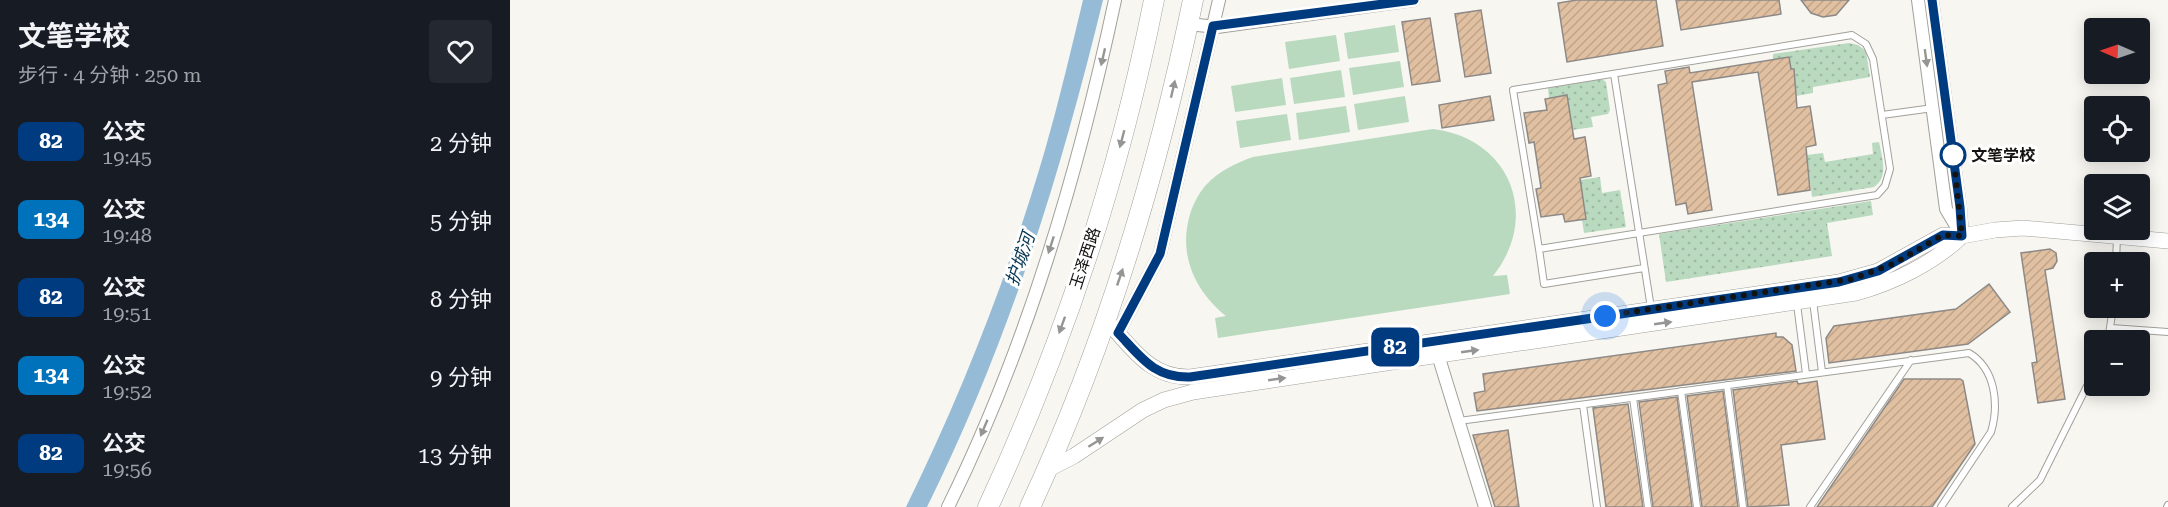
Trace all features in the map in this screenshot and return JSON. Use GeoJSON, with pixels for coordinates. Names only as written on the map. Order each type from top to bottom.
{"type":"FeatureCollection","features":[{"type":"Feature","properties":{"kind":"main road","name":"玉泽西路"},"geometry":{"type":"LineString","coordinates":[[988,507],[1044,375],[1087,254],[1121,140],[1154,0]]}},
{"type":"Feature","properties":{"kind":"main road"},"geometry":{"type":"LineString","coordinates":[[1030,507],[1112,326],[1155,161],[1193,0]]}},
{"type":"Feature","properties":{"kind":"street"},"geometry":{"type":"LineString","coordinates":[[948,507],[998,395],[1039,284],[1078,154],[1115,0]]}},
{"type":"Feature","properties":{"kind":"street"},"geometry":{"type":"LineString","coordinates":[[1219,0],[1160,254],[1112,326],[1150,367],[1167,374],[1190,377],[1852,279],[1893,264],[1943,235],[1962,236],[2023,228],[2084,233]]}},
{"type":"Feature","properties":{"kind":"street"},"geometry":{"type":"LineString","coordinates":[[1188,24],[1213,26],[1414,0]]}},
{"type":"Feature","properties":{"kind":"street"},"geometry":{"type":"LineString","coordinates":[[1918,0],[1946,209],[1962,236]]}},
{"type":"Feature","properties":{"kind":"street"},"geometry":{"type":"LineString","coordinates":[[1045,471],[1074,456],[1143,410],[1183,394],[1813,301],[1856,293],[1884,284],[1950,248],[1962,236],[1959,196],[1932,0]]}},
{"type":"Feature","properties":{"kind":"street"},"geometry":{"type":"LineString","coordinates":[[2150,239],[2168,241]]}},
{"type":"Feature","properties":{"kind":"street"},"geometry":{"type":"LineString","coordinates":[[1438,356],[1485,507]]}},
{"type":"Feature","properties":{"kind":"lane"},"geometry":{"type":"LineString","coordinates":[[1539,249],[1876,195],[1885,186],[1890,170],[1872,53],[1862,40],[1852,35],[1513,90],[1544,284],[1644,268]]}},
{"type":"Feature","properties":{"kind":"lane"},"geometry":{"type":"LineString","coordinates":[[1614,74],[1651,309]]}},
{"type":"Feature","properties":{"kind":"lane"},"geometry":{"type":"LineString","coordinates":[[1882,115],[1933,108]]}},
{"type":"Feature","properties":{"kind":"lane"},"geometry":{"type":"LineString","coordinates":[[1813,301],[1822,372]]}},
{"type":"Feature","properties":{"kind":"lane"},"geometry":{"type":"LineString","coordinates":[[1797,303],[1806,374]]}},
{"type":"Feature","properties":{"kind":"lane"},"geometry":{"type":"LineString","coordinates":[[2112,318],[2111,328],[2168,332]]}},
{"type":"Feature","properties":{"kind":"lane"},"geometry":{"type":"LineString","coordinates":[[1459,422],[1969,353],[1983,364],[1990,379],[1995,405],[1990,432],[1941,507]]}},
{"type":"Feature","properties":{"kind":"lane"},"geometry":{"type":"LineString","coordinates":[[1810,507],[1911,360]]}},
{"type":"Feature","properties":{"kind":"lane"},"geometry":{"type":"LineString","coordinates":[[1727,385],[1743,507]]}},
{"type":"Feature","properties":{"kind":"lane"},"geometry":{"type":"LineString","coordinates":[[1681,392],[1697,507]]}},
{"type":"Feature","properties":{"kind":"lane"},"geometry":{"type":"LineString","coordinates":[[2012,507],[2040,480],[2084,392]]}},
{"type":"Feature","properties":{"kind":"lane"},"geometry":{"type":"LineString","coordinates":[[1633,398],[1648,507]]}},
{"type":"Feature","properties":{"kind":"lane"},"geometry":{"type":"LineString","coordinates":[[1583,405],[1597,507]]}},
{"type":"Feature","properties":{"kind":"green space"},"geometry":{"type":"Polygon","coordinates":[[[1395,25],[1399,52],[1348,59],[1344,33],[1395,25]]]}},
{"type":"Feature","properties":{"kind":"green space"},"geometry":{"type":"Polygon","coordinates":[[[1336,35],[1340,61],[1289,69],[1285,42],[1336,35]]]}},
{"type":"Feature","properties":{"kind":"green space"},"geometry":{"type":"Polygon","coordinates":[[[1849,43],[1858,45],[1866,51],[1870,77],[1813,87],[1813,93],[1796,96],[1794,69],[1791,69],[1789,57],[1773,60],[1773,54],[1849,43]]]}},
{"type":"Feature","properties":{"kind":"green space"},"geometry":{"type":"Polygon","coordinates":[[[1400,61],[1404,87],[1353,95],[1349,68],[1400,61]]]}},
{"type":"Feature","properties":{"kind":"green space"},"geometry":{"type":"Polygon","coordinates":[[[1341,70],[1345,97],[1294,104],[1290,78],[1341,70]]]}},
{"type":"Feature","properties":{"kind":"green space"},"geometry":{"type":"Polygon","coordinates":[[[1282,78],[1286,105],[1235,112],[1231,86],[1282,78]]]}},
{"type":"Feature","properties":{"kind":"green space"},"geometry":{"type":"Polygon","coordinates":[[[1602,79],[1606,82],[1610,110],[1608,114],[1591,117],[1593,127],[1572,130],[1567,96],[1549,98],[1548,88],[1602,79]]]}},
{"type":"Feature","properties":{"kind":"green space"},"geometry":{"type":"Polygon","coordinates":[[[1405,96],[1409,122],[1358,130],[1354,104],[1405,96]]]}},
{"type":"Feature","properties":{"kind":"green space"},"geometry":{"type":"Polygon","coordinates":[[[1346,106],[1350,132],[1299,140],[1296,113],[1346,106]]]}},
{"type":"Feature","properties":{"kind":"green space"},"geometry":{"type":"Polygon","coordinates":[[[1287,114],[1291,140],[1240,148],[1236,121],[1287,114]]]}},
{"type":"Feature","properties":{"kind":"green space"},"geometry":{"type":"Polygon","coordinates":[[[1433,129],[1460,135],[1482,147],[1498,164],[1510,183],[1515,205],[1515,229],[1507,253],[1493,276],[1507,275],[1510,294],[1218,338],[1215,318],[1226,316],[1198,285],[1188,260],[1186,246],[1186,232],[1192,209],[1200,192],[1211,180],[1228,168],[1253,157],[1433,129]]]}},
{"type":"Feature","properties":{"kind":"green space"},"geometry":{"type":"Polygon","coordinates":[[[1879,142],[1883,173],[1879,183],[1874,187],[1812,197],[1807,155],[1823,153],[1825,162],[1873,154],[1872,143],[1879,142]]]}},
{"type":"Feature","properties":{"kind":"green space"},"geometry":{"type":"Polygon","coordinates":[[[1600,177],[1602,193],[1620,190],[1626,227],[1584,233],[1582,220],[1586,218],[1580,180],[1600,177]]]}},
{"type":"Feature","properties":{"kind":"green space"},"geometry":{"type":"Polygon","coordinates":[[[1871,201],[1873,215],[1827,223],[1832,256],[1666,282],[1659,234],[1871,201]]]}},
{"type":"Feature","properties":{"kind":"water","name":"护城河"},"geometry":{"type":"Polygon","coordinates":[[[1083,0],[1103,0],[1069,131],[1029,258],[983,383],[927,507],[906,507],[965,376],[1016,242],[1050,132],[1083,0]]]}},
{"type":"Feature","properties":{"kind":"building"},"geometry":{"type":"Polygon","coordinates":[[[1577,0],[1656,0],[1663,46],[1567,62],[1558,3],[1577,0]]]}},
{"type":"Feature","properties":{"kind":"building"},"geometry":{"type":"Polygon","coordinates":[[[1676,0],[1779,0],[1781,14],[1681,30],[1676,0]]]}},
{"type":"Feature","properties":{"kind":"building"},"geometry":{"type":"Polygon","coordinates":[[[1801,0],[1849,0],[1836,15],[1823,17],[1811,13],[1801,0]]]}},
{"type":"Feature","properties":{"kind":"building"},"geometry":{"type":"Polygon","coordinates":[[[1481,10],[1491,73],[1465,77],[1455,14],[1481,10]]]}},
{"type":"Feature","properties":{"kind":"building"},"geometry":{"type":"Polygon","coordinates":[[[1430,18],[1440,81],[1412,85],[1402,22],[1430,18]]]}},
{"type":"Feature","properties":{"kind":"building"},"geometry":{"type":"Polygon","coordinates":[[[1789,57],[1791,69],[1794,69],[1797,108],[1810,106],[1816,145],[1806,147],[1810,190],[1778,195],[1758,72],[1692,82],[1712,210],[1688,214],[1686,203],[1676,205],[1658,85],[1667,83],[1665,71],[1689,67],[1690,73],[1789,57]]]}},
{"type":"Feature","properties":{"kind":"building"},"geometry":{"type":"Polygon","coordinates":[[[1567,95],[1574,139],[1585,137],[1591,176],[1580,178],[1586,219],[1565,222],[1563,214],[1541,217],[1536,189],[1541,188],[1534,142],[1529,143],[1524,113],[1547,110],[1545,99],[1567,95]]]}},
{"type":"Feature","properties":{"kind":"building"},"geometry":{"type":"Polygon","coordinates":[[[1490,96],[1494,120],[1442,128],[1439,105],[1490,96]]]}},
{"type":"Feature","properties":{"kind":"building"},"geometry":{"type":"Polygon","coordinates":[[[2050,249],[2056,253],[2057,261],[2053,268],[2045,270],[2065,399],[2038,403],[2032,363],[2037,362],[2021,253],[2050,249]]]}},
{"type":"Feature","properties":{"kind":"building"},"geometry":{"type":"Polygon","coordinates":[[[1989,284],[2010,312],[1968,344],[1829,363],[1826,338],[1834,326],[1956,309],[1989,284]]]}},
{"type":"Feature","properties":{"kind":"building"},"geometry":{"type":"Polygon","coordinates":[[[1776,333],[1776,337],[1783,337],[1792,345],[1796,371],[1477,411],[1474,393],[1485,391],[1483,374],[1776,333]]]}},
{"type":"Feature","properties":{"kind":"building"},"geometry":{"type":"Polygon","coordinates":[[[1904,379],[1960,379],[1963,381],[1975,444],[1932,507],[1817,507],[1904,379]]]}},
{"type":"Feature","properties":{"kind":"building"},"geometry":{"type":"Polygon","coordinates":[[[1797,381],[1798,384],[1817,381],[1825,439],[1781,445],[1789,505],[1748,507],[1733,390],[1797,381]]]}},
{"type":"Feature","properties":{"kind":"building"},"geometry":{"type":"Polygon","coordinates":[[[1723,391],[1738,507],[1702,507],[1687,396],[1723,391]]]}},
{"type":"Feature","properties":{"kind":"building"},"geometry":{"type":"Polygon","coordinates":[[[1677,397],[1692,507],[1653,507],[1639,402],[1677,397]]]}},
{"type":"Feature","properties":{"kind":"building"},"geometry":{"type":"Polygon","coordinates":[[[1628,404],[1643,507],[1606,507],[1593,408],[1628,404]]]}},
{"type":"Feature","properties":{"kind":"building"},"geometry":{"type":"Polygon","coordinates":[[[1508,430],[1519,507],[1495,507],[1473,435],[1508,430]]]}},
{"type":"Feature","properties":{"kind":"bus line","name":"82"},"geometry":{"type":"LineString","coordinates":[[1414,0],[1213,26],[1160,254],[1118,333],[1150,367],[1167,374],[1190,377],[1839,282],[1878,271],[1943,235],[1962,236],[1932,0]]}},
{"type":"Feature","properties":{"kind":"place","name":"文笔学校"},"geometry":{"type":"Point","coordinates":[1953,155]}},
{"type":"Feature","properties":{"kind":"route"},"geometry":{"type":"LineString","coordinates":[[1605,316],[1839,282],[1878,271],[1943,235],[1962,236],[1953,153],[1953,155]]}}]}
